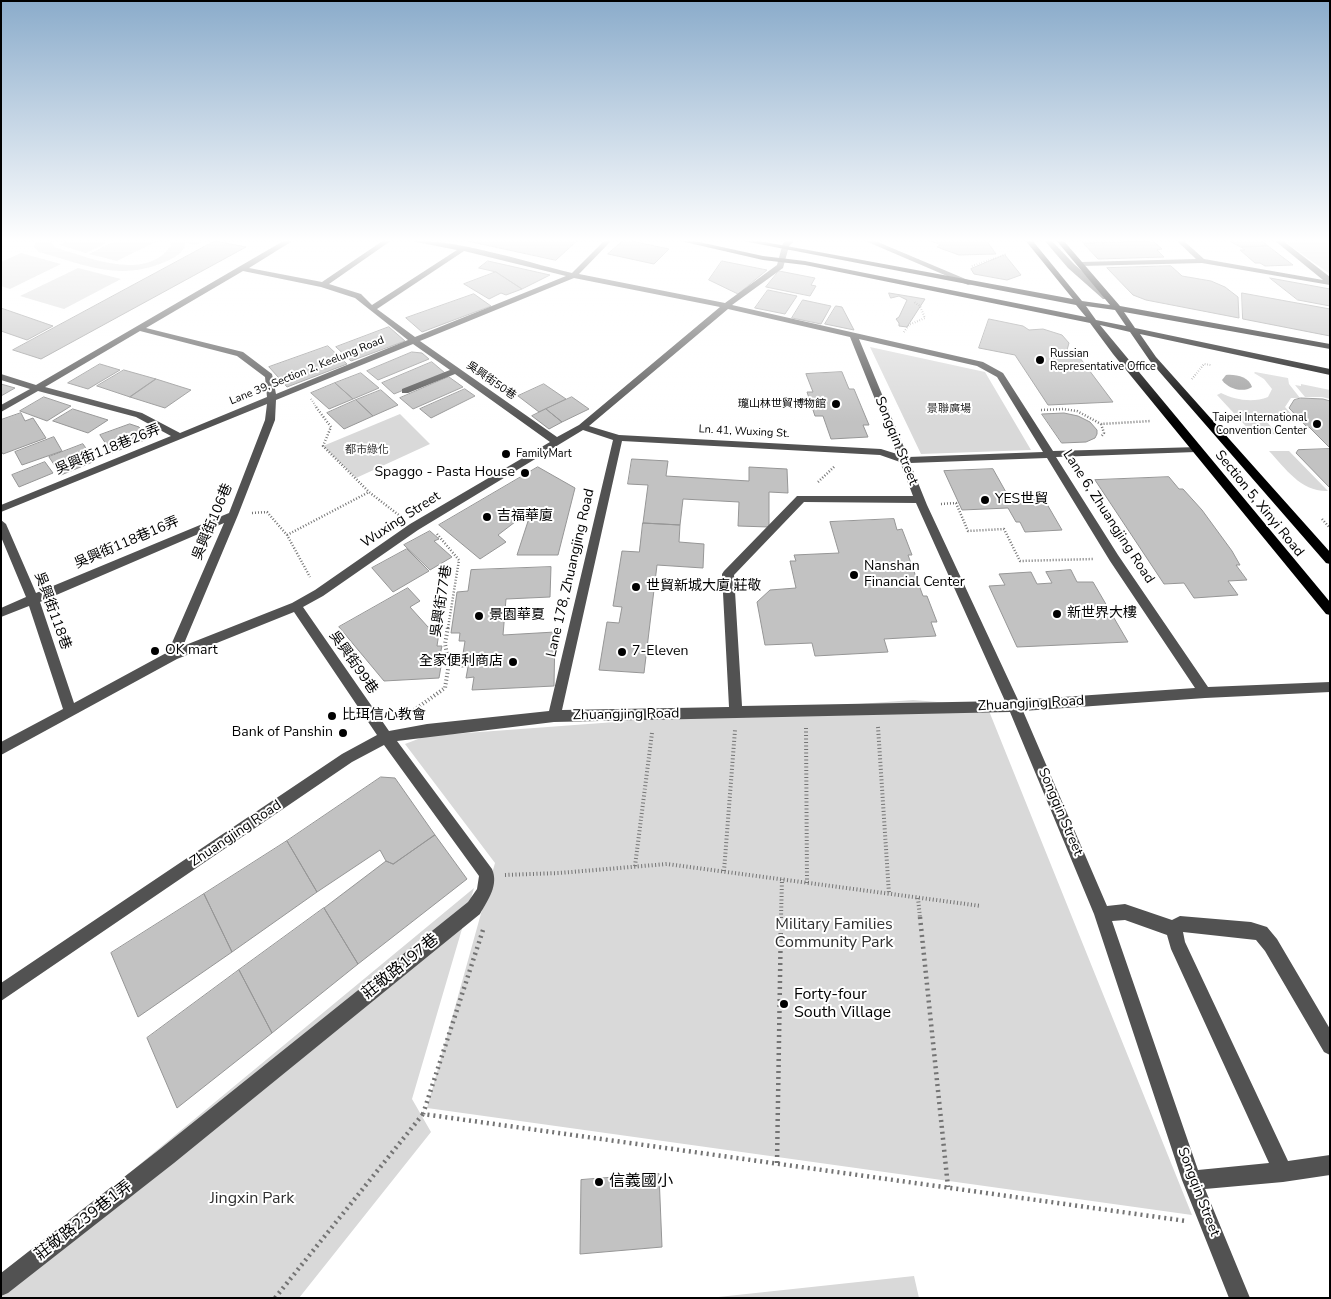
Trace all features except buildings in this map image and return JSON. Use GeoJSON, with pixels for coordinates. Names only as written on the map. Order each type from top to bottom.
{"type":"FeatureCollection","features":[{"type":"Feature","properties":{"kind":"main road"},"geometry":{"type":"LineString","coordinates":[[988,301],[1330,370]]}},
{"type":"Feature","properties":{"kind":"main road"},"geometry":{"type":"LineString","coordinates":[[1067,301],[1161,315],[1330,348]]}},
{"type":"Feature","properties":{"kind":"main road","name":"Section 5, Xinyi Road"},"geometry":{"type":"LineString","coordinates":[[1078,301],[1092,321],[1330,611]]}},
{"type":"Feature","properties":{"kind":"main road","name":"Section 5, Xinyi Road"},"geometry":{"type":"LineString","coordinates":[[1111,301],[1153,359],[1330,560]]}},
{"type":"Feature","properties":{"kind":"street"},"geometry":{"type":"LineString","coordinates":[[1,409],[189,301]]}},
{"type":"Feature","properties":{"kind":"street","name":"吳興街50巷"},"geometry":{"type":"LineString","coordinates":[[363,301],[413,340],[556,441]]}},
{"type":"Feature","properties":{"kind":"street"},"geometry":{"type":"LineString","coordinates":[[372,309],[385,301]]}},
{"type":"Feature","properties":{"kind":"street","name":"Lane 39, Section 2, Keelung Road"},"geometry":{"type":"LineString","coordinates":[[226,416],[302,388],[511,301]]}},
{"type":"Feature","properties":{"kind":"street","name":"Lane 6, Zhuangjing Road"},"geometry":{"type":"LineString","coordinates":[[700,301],[980,364],[1000,374],[1114,558],[1204,693]]}},
{"type":"Feature","properties":{"kind":"street","name":"Wuxing Street"},"geometry":{"type":"LineString","coordinates":[[1,749],[173,655],[296,606],[319,593],[414,527],[582,427],[733,301]]}},
{"type":"Feature","properties":{"kind":"street"},"geometry":{"type":"LineString","coordinates":[[1109,301],[1118,309]]}},
{"type":"Feature","properties":{"kind":"street"},"geometry":{"type":"LineString","coordinates":[[140,329],[240,354],[268,376],[272,398]]}},
{"type":"Feature","properties":{"kind":"street","name":"Songqin Street"},"geometry":{"type":"LineString","coordinates":[[854,336],[921,503],[1015,706],[1102,914],[1192,1180],[1240,1298]]}},
{"type":"Feature","properties":{"kind":"street"},"geometry":{"type":"LineString","coordinates":[[405,391],[456,370]]}},
{"type":"Feature","properties":{"kind":"street"},"geometry":{"type":"LineString","coordinates":[[1,377],[139,415],[179,436]]}},
{"type":"Feature","properties":{"kind":"street","name":"吳興街106巷"},"geometry":{"type":"LineString","coordinates":[[173,655],[233,515],[270,420],[272,398]]}},
{"type":"Feature","properties":{"kind":"street","name":"吳興街118巷26弄"},"geometry":{"type":"LineString","coordinates":[[1,509],[226,416]]}},
{"type":"Feature","properties":{"kind":"street","name":"Ln. 41, Wuxing St."},"geometry":{"type":"LineString","coordinates":[[582,427],[618,438],[847,449],[881,452],[904,460]]}},
{"type":"Feature","properties":{"kind":"street","name":"Lane 178, Zhuangjing Road"},"geometry":{"type":"LineString","coordinates":[[554,716],[618,438]]}},
{"type":"Feature","properties":{"kind":"street"},"geometry":{"type":"LineString","coordinates":[[904,460],[1196,449]]}},
{"type":"Feature","properties":{"kind":"street"},"geometry":{"type":"LineString","coordinates":[[736,712],[728,574],[801,498],[921,503]]}},
{"type":"Feature","properties":{"kind":"street","name":"吳興街118巷16弄"},"geometry":{"type":"LineString","coordinates":[[1,613],[233,515]]}},
{"type":"Feature","properties":{"kind":"street","name":"吳興街118巷"},"geometry":{"type":"LineString","coordinates":[[1,524],[33,599],[70,710]]}},
{"type":"Feature","properties":{"kind":"street","name":"吳興街99巷"},"geometry":{"type":"LineString","coordinates":[[296,606],[386,737]]}},
{"type":"Feature","properties":{"kind":"street","name":"Zhuangjing Road"},"geometry":{"type":"LineString","coordinates":[[1,993],[347,758],[386,737],[427,730],[554,716],[1015,706],[1204,693],[1330,688]]}},
{"type":"Feature","properties":{"kind":"street"},"geometry":{"type":"LineString","coordinates":[[386,737],[487,874]]}},
{"type":"Feature","properties":{"kind":"street","name":"莊敬路197巷"},"geometry":{"type":"LineString","coordinates":[[167,1156],[474,908],[485,891],[487,874]]}},
{"type":"Feature","properties":{"kind":"street"},"geometry":{"type":"LineString","coordinates":[[1102,914],[1125,912],[1174,929]]}},
{"type":"Feature","properties":{"kind":"street"},"geometry":{"type":"LineString","coordinates":[[1174,929],[1180,924],[1251,930],[1261,933],[1271,944],[1330,1046]]}},
{"type":"Feature","properties":{"kind":"street"},"geometry":{"type":"LineString","coordinates":[[1174,929],[1177,943],[1283,1172]]}},
{"type":"Feature","properties":{"kind":"street","name":"莊敬路239巷1弄"},"geometry":{"type":"LineString","coordinates":[[1,1286],[167,1156]]}},
{"type":"Feature","properties":{"kind":"street"},"geometry":{"type":"LineString","coordinates":[[1192,1180],[1283,1172],[1330,1165]]}},
{"type":"Feature","properties":{"kind":"path"},"geometry":{"type":"LineString","coordinates":[[897,345],[909,325],[925,318],[920,306],[912,301]]}},
{"type":"Feature","properties":{"kind":"path"},"geometry":{"type":"LineString","coordinates":[[302,388],[331,428],[323,446],[370,492],[414,527]]}},
{"type":"Feature","properties":{"kind":"path"},"geometry":{"type":"LineString","coordinates":[[1023,411],[1070,410],[1090,417],[1101,424],[1172,419]]}},
{"type":"Feature","properties":{"kind":"path"},"geometry":{"type":"LineString","coordinates":[[801,498],[845,456],[847,449]]}},
{"type":"Feature","properties":{"kind":"path"},"geometry":{"type":"LineString","coordinates":[[287,535],[370,492]]}},
{"type":"Feature","properties":{"kind":"path"},"geometry":{"type":"LineString","coordinates":[[921,503],[956,503],[968,531],[1004,529],[1020,561],[1114,558]]}},
{"type":"Feature","properties":{"kind":"path"},"geometry":{"type":"LineString","coordinates":[[233,515],[267,512],[287,535],[319,593]]}},
{"type":"Feature","properties":{"kind":"path","name":"吳興街77巷"},"geometry":{"type":"LineString","coordinates":[[414,710],[445,688],[449,663],[445,644],[459,560],[425,521]]}},
{"type":"Feature","properties":{"kind":"path"},"geometry":{"type":"LineString","coordinates":[[876,709],[889,894]]}},
{"type":"Feature","properties":{"kind":"path"},"geometry":{"type":"LineString","coordinates":[[805,711],[808,883]]}},
{"type":"Feature","properties":{"kind":"path"},"geometry":{"type":"LineString","coordinates":[[724,871],[736,712]]}},
{"type":"Feature","properties":{"kind":"path"},"geometry":{"type":"LineString","coordinates":[[635,866],[655,715]]}},
{"type":"Feature","properties":{"kind":"path"},"geometry":{"type":"LineString","coordinates":[[487,874],[559,873],[667,864],[981,906]]}},
{"type":"Feature","properties":{"kind":"path"},"geometry":{"type":"LineString","coordinates":[[777,1164],[782,879]]}},
{"type":"Feature","properties":{"kind":"path"},"geometry":{"type":"LineString","coordinates":[[918,898],[948,1187]]}},
{"type":"Feature","properties":{"kind":"path"},"geometry":{"type":"LineString","coordinates":[[275,1298],[423,1114],[486,921]]}},
{"type":"Feature","properties":{"kind":"path"},"geometry":{"type":"LineString","coordinates":[[423,1114],[1210,1225]]}},
{"type":"Feature","properties":{"kind":"green space"},"geometry":{"type":"Polygon","coordinates":[[[36,301],[80,301],[64,309],[36,301]]]}},
{"type":"Feature","properties":{"kind":"green space","name":"景聯廣場"},"geometry":{"type":"Polygon","coordinates":[[[870,347],[985,372],[1031,450],[921,454],[870,347]]]}},
{"type":"Feature","properties":{"kind":"green space"},"geometry":{"type":"Polygon","coordinates":[[[1255,372],[1288,378],[1289,384],[1300,398],[1291,398],[1285,407],[1295,418],[1264,419],[1278,434],[1254,435],[1217,395],[1221,393],[1238,399],[1250,400],[1268,397],[1272,389],[1255,372]]]}},
{"type":"Feature","properties":{"kind":"green space"},"geometry":{"type":"Polygon","coordinates":[[[1301,384],[1330,390],[1330,399],[1305,397],[1295,385],[1301,386],[1301,384]]]}},
{"type":"Feature","properties":{"kind":"green space","name":"都市綠化"},"geometry":{"type":"Polygon","coordinates":[[[400,414],[430,444],[356,478],[323,446],[400,414]]]}},
{"type":"Feature","properties":{"kind":"green space"},"geometry":{"type":"Polygon","coordinates":[[[1269,451],[1289,451],[1328,491],[1310,488],[1302,484],[1269,451]]]}},
{"type":"Feature","properties":{"kind":"green space","name":"Military Families Community Park"},"geometry":{"type":"Polygon","coordinates":[[[913,700],[987,706],[1192,1215],[427,1108],[495,863],[405,744],[426,736],[913,700]]]}},
{"type":"Feature","properties":{"kind":"green space","name":"Jingxin Park"},"geometry":{"type":"Polygon","coordinates":[[[474,888],[412,1099],[431,1132],[299,1298],[1,1298],[1,1279],[474,888]]]}},
{"type":"Feature","properties":{"kind":"green space"},"geometry":{"type":"Polygon","coordinates":[[[914,1276],[919,1298],[709,1298],[914,1276]]]}},
{"type":"Feature","properties":{"kind":"shaded area"},"geometry":{"type":"Polygon","coordinates":[[[1226,375],[1242,377],[1252,387],[1244,390],[1232,388],[1222,380],[1226,375]]]}},
{"type":"Feature","properties":{"kind":"place","name":"Russian Representative Office"},"geometry":{"type":"Point","coordinates":[1040,360]}},
{"type":"Feature","properties":{"kind":"place","name":"瓏山林世貿博物館"},"geometry":{"type":"Point","coordinates":[836,404]}},
{"type":"Feature","properties":{"kind":"place","name":"Taipei International Convention Center"},"geometry":{"type":"Point","coordinates":[1317,424]}},
{"type":"Feature","properties":{"kind":"place","name":"FamilyMart"},"geometry":{"type":"Point","coordinates":[506,454]}},
{"type":"Feature","properties":{"kind":"place","name":"Spaggo - Pasta House"},"geometry":{"type":"Point","coordinates":[525,473]}},
{"type":"Feature","properties":{"kind":"place","name":"YES世貿"},"geometry":{"type":"Point","coordinates":[985,500]}},
{"type":"Feature","properties":{"kind":"place","name":"吉福華廈"},"geometry":{"type":"Point","coordinates":[487,517]}},
{"type":"Feature","properties":{"kind":"place","name":"Nanshan Financial Center"},"geometry":{"type":"Point","coordinates":[854,575]}},
{"type":"Feature","properties":{"kind":"place","name":"世貿新城大廈 莊敬"},"geometry":{"type":"Point","coordinates":[636,587]}},
{"type":"Feature","properties":{"kind":"place","name":"新世界大樓"},"geometry":{"type":"Point","coordinates":[1057,614]}},
{"type":"Feature","properties":{"kind":"place","name":"景園華夏"},"geometry":{"type":"Point","coordinates":[479,616]}},
{"type":"Feature","properties":{"kind":"place","name":"OK mart"},"geometry":{"type":"Point","coordinates":[155,651]}},
{"type":"Feature","properties":{"kind":"place","name":"7-Eleven"},"geometry":{"type":"Point","coordinates":[622,652]}},
{"type":"Feature","properties":{"kind":"place","name":"全家便利商店"},"geometry":{"type":"Point","coordinates":[513,662]}},
{"type":"Feature","properties":{"kind":"place","name":"比珥信心教會"},"geometry":{"type":"Point","coordinates":[332,716]}},
{"type":"Feature","properties":{"kind":"place","name":"Bank of Panshin"},"geometry":{"type":"Point","coordinates":[343,733]}},
{"type":"Feature","properties":{"kind":"place","name":"Forty-four South Village"},"geometry":{"type":"Point","coordinates":[784,1004]}},
{"type":"Feature","properties":{"kind":"place","name":"信義國小"},"geometry":{"type":"Point","coordinates":[599,1182]}}]}
